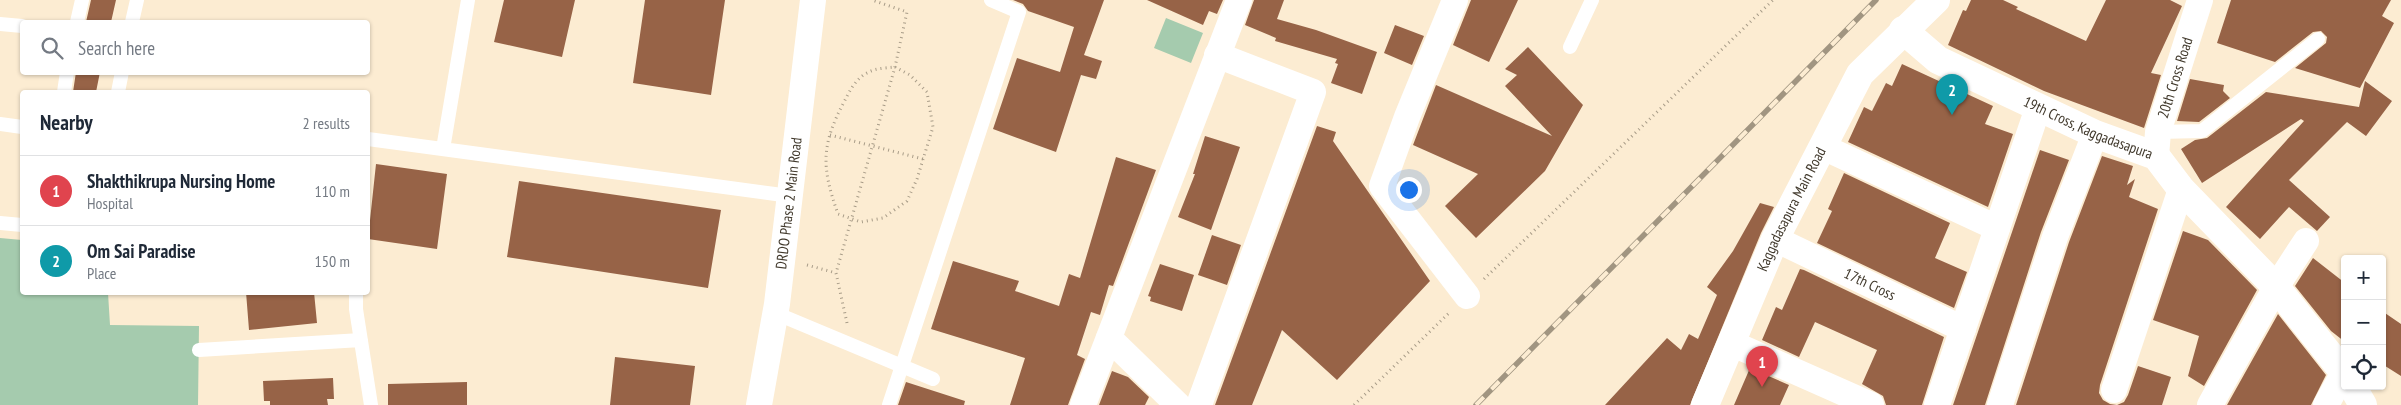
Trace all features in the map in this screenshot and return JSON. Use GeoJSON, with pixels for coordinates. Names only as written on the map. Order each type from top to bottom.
{"type":"FeatureCollection","features":[{"type":"Feature","properties":{"kind":"street","name":"DRDO Phase 2 Main Road"},"geometry":{"type":"LineString","coordinates":[[759,405],[775,313],[813,0]]}},
{"type":"Feature","properties":{"kind":"street"},"geometry":{"type":"LineString","coordinates":[[1083,405],[1217,55],[1240,0]]}},
{"type":"Feature","properties":{"kind":"street"},"geometry":{"type":"LineString","coordinates":[[1455,0],[1407,117],[1382,186],[1467,296]]}},
{"type":"Feature","properties":{"kind":"street","name":"Kaggadasapura Main Road"},"geometry":{"type":"LineString","coordinates":[[1705,405],[1776,239],[1860,74],[1903,30],[1936,0]]}},
{"type":"Feature","properties":{"kind":"street","name":"20th Cross Road"},"geometry":{"type":"LineString","coordinates":[[2157,144],[2200,0]]}},
{"type":"Feature","properties":{"kind":"street","name":"19th Cross, Kaggadasapura"},"geometry":{"type":"LineString","coordinates":[[1903,30],[1938,60],[2095,134],[2157,144],[2181,189],[2276,287],[2341,369]]}},
{"type":"Feature","properties":{"kind":"street"},"geometry":{"type":"LineString","coordinates":[[1199,405],[1313,92],[1217,55]]}},
{"type":"Feature","properties":{"kind":"street"},"geometry":{"type":"LineString","coordinates":[[1938,405],[2038,108]]}},
{"type":"Feature","properties":{"kind":"street"},"geometry":{"type":"LineString","coordinates":[[2000,405],[2055,237],[2095,134]]}},
{"type":"Feature","properties":{"kind":"street"},"geometry":{"type":"LineString","coordinates":[[1823,147],[1997,228]]}},
{"type":"Feature","properties":{"kind":"street"},"geometry":{"type":"LineString","coordinates":[[2114,390],[2181,189]]}},
{"type":"Feature","properties":{"kind":"street","name":"17th Cross"},"geometry":{"type":"LineString","coordinates":[[1776,239],[1963,329]]}},
{"type":"Feature","properties":{"kind":"street"},"geometry":{"type":"LineString","coordinates":[[2210,405],[2276,287],[2306,241]]}},
{"type":"Feature","properties":{"kind":"street"},"geometry":{"type":"LineString","coordinates":[[1109,338],[1178,405]]}},
{"type":"Feature","properties":{"kind":"street"},"geometry":{"type":"LineString","coordinates":[[1731,343],[1871,405]]}},
{"type":"Feature","properties":{"kind":"street"},"geometry":{"type":"LineString","coordinates":[[2326,405],[2341,385]]}},
{"type":"Feature","properties":{"kind":"street","name":"19th Cross, Kaggadasapura"},"geometry":{"type":"LineString","coordinates":[[2354,390],[2363,405]]}},
{"type":"Feature","properties":{"kind":"lane"},"geometry":{"type":"LineString","coordinates":[[77,20],[82,0]]}},
{"type":"Feature","properties":{"kind":"lane"},"geometry":{"type":"LineString","coordinates":[[132,20],[137,0]]}},
{"type":"Feature","properties":{"kind":"lane"},"geometry":{"type":"LineString","coordinates":[[443,149],[468,0]]}},
{"type":"Feature","properties":{"kind":"lane"},"geometry":{"type":"LineString","coordinates":[[889,405],[1019,12],[991,0]]}},
{"type":"Feature","properties":{"kind":"lane"},"geometry":{"type":"LineString","coordinates":[[1570,47],[1592,0]]}},
{"type":"Feature","properties":{"kind":"lane"},"geometry":{"type":"LineString","coordinates":[[0,24],[20,26]]}},
{"type":"Feature","properties":{"kind":"lane"},"geometry":{"type":"LineString","coordinates":[[2157,144],[2202,131],[2318,39]]}},
{"type":"Feature","properties":{"kind":"lane"},"geometry":{"type":"LineString","coordinates":[[64,90],[67,75]]}},
{"type":"Feature","properties":{"kind":"lane"},"geometry":{"type":"LineString","coordinates":[[118,90],[121,75]]}},
{"type":"Feature","properties":{"kind":"lane"},"geometry":{"type":"LineString","coordinates":[[0,124],[20,128]]}},
{"type":"Feature","properties":{"kind":"lane"},"geometry":{"type":"LineString","coordinates":[[370,138],[790,196]]}},
{"type":"Feature","properties":{"kind":"lane"},"geometry":{"type":"LineString","coordinates":[[0,223],[20,224]]}},
{"type":"Feature","properties":{"kind":"lane"},"geometry":{"type":"LineString","coordinates":[[356,295],[371,405]]}},
{"type":"Feature","properties":{"kind":"lane"},"geometry":{"type":"LineString","coordinates":[[775,313],[934,379]]}},
{"type":"Feature","properties":{"kind":"lane"},"geometry":{"type":"LineString","coordinates":[[199,350],[361,340]]}},
{"type":"Feature","properties":{"kind":"path"},"geometry":{"type":"LineString","coordinates":[[852,345],[836,273],[895,67],[907,12],[872,0]]}},
{"type":"Feature","properties":{"kind":"path"},"geometry":{"type":"LineString","coordinates":[[1354,405],[1773,0]]}},
{"type":"Feature","properties":{"kind":"path"},"geometry":{"type":"LineString","coordinates":[[895,67],[910,75],[927,92],[933,127],[908,201],[883,218],[861,222],[838,214],[826,175],[825,149],[834,120],[852,86],[868,72],[895,67]]}},
{"type":"Feature","properties":{"kind":"path"},"geometry":{"type":"LineString","coordinates":[[830,135],[923,159]]}},
{"type":"Feature","properties":{"kind":"green space"},"geometry":{"type":"Polygon","coordinates":[[[1166,18],[1203,33],[1191,63],[1154,48],[1166,18]]]}},
{"type":"Feature","properties":{"kind":"green space"},"geometry":{"type":"Polygon","coordinates":[[[0,238],[20,240],[20,295],[108,295],[110,325],[199,326],[198,405],[0,405],[0,238]]]}},
{"type":"Feature","properties":{"kind":"building"},"geometry":{"type":"Polygon","coordinates":[[[91,0],[116,0],[111,20],[86,20],[91,0]]]}},
{"type":"Feature","properties":{"kind":"building"},"geometry":{"type":"Polygon","coordinates":[[[504,0],[575,0],[562,57],[494,42],[504,0]]]}},
{"type":"Feature","properties":{"kind":"building"},"geometry":{"type":"Polygon","coordinates":[[[645,0],[725,0],[711,95],[633,83],[645,0]]]}},
{"type":"Feature","properties":{"kind":"building"},"geometry":{"type":"Polygon","coordinates":[[[1013,0],[1104,0],[1084,55],[1102,61],[1096,79],[1081,75],[1056,152],[993,129],[1017,58],[1060,72],[1074,27],[1028,11],[1023,4],[1013,0]]]}},
{"type":"Feature","properties":{"kind":"building"},"geometry":{"type":"Polygon","coordinates":[[[1147,0],[1223,0],[1217,14],[1209,11],[1203,25],[1147,0]]]}},
{"type":"Feature","properties":{"kind":"building"},"geometry":{"type":"Polygon","coordinates":[[[1254,0],[1284,0],[1277,19],[1316,30],[1377,52],[1362,94],[1331,83],[1338,64],[1335,63],[1337,59],[1275,41],[1276,38],[1245,25],[1254,0]]]}},
{"type":"Feature","properties":{"kind":"building"},"geometry":{"type":"Polygon","coordinates":[[[1471,0],[1518,0],[1489,62],[1453,45],[1471,0]]]}},
{"type":"Feature","properties":{"kind":"building"},"geometry":{"type":"Polygon","coordinates":[[[1971,0],[2003,0],[2018,7],[2016,9],[2086,41],[2106,0],[2170,0],[2182,6],[2151,73],[2161,75],[2144,128],[2044,91],[1948,45],[1963,10],[1966,11],[1971,0]]]}},
{"type":"Feature","properties":{"kind":"building"},"geometry":{"type":"Polygon","coordinates":[[[2231,0],[2391,0],[2382,16],[2394,23],[2360,88],[2295,68],[2326,43],[2327,37],[2321,31],[2313,32],[2275,62],[2217,43],[2231,0]]]}},
{"type":"Feature","properties":{"kind":"building"},"geometry":{"type":"Polygon","coordinates":[[[1395,25],[1424,36],[1412,65],[1384,53],[1395,25]]]}},
{"type":"Feature","properties":{"kind":"building"},"geometry":{"type":"Polygon","coordinates":[[[1528,47],[1583,105],[1545,171],[1476,238],[1445,206],[1478,174],[1413,145],[1436,85],[1552,136],[1505,86],[1517,75],[1505,69],[1528,47]]]}},
{"type":"Feature","properties":{"kind":"building"},"geometry":{"type":"Polygon","coordinates":[[[1902,64],[1993,106],[1985,124],[2013,134],[1988,207],[1848,142],[1864,107],[1872,111],[1886,83],[1892,86],[1902,64]]]}},
{"type":"Feature","properties":{"kind":"building"},"geometry":{"type":"Polygon","coordinates":[[[76,75],[99,75],[96,90],[73,90],[76,75]]]}},
{"type":"Feature","properties":{"kind":"building"},"geometry":{"type":"Polygon","coordinates":[[[2190,79],[2224,85],[2223,91],[2230,98],[2199,122],[2177,121],[2190,79]]]}},
{"type":"Feature","properties":{"kind":"building"},"geometry":{"type":"Polygon","coordinates":[[[2365,81],[2392,101],[2366,136],[2347,122],[2289,180],[2330,217],[2317,231],[2289,207],[2260,239],[2226,207],[2304,121],[2301,119],[2202,183],[2181,149],[2195,140],[2207,138],[2266,92],[2359,107],[2365,81]]]}},
{"type":"Feature","properties":{"kind":"building"},"geometry":{"type":"Polygon","coordinates":[[[1317,126],[1336,132],[1333,141],[1430,281],[1337,380],[1282,330],[1252,405],[1215,405],[1317,126]]]}},
{"type":"Feature","properties":{"kind":"building"},"geometry":{"type":"Polygon","coordinates":[[[1205,136],[1240,147],[1211,230],[1178,217],[1195,174],[1193,174],[1205,136]]]}},
{"type":"Feature","properties":{"kind":"building"},"geometry":{"type":"Polygon","coordinates":[[[2040,150],[2069,160],[2041,232],[1985,405],[1953,405],[2040,150]]]}},
{"type":"Feature","properties":{"kind":"building"},"geometry":{"type":"Polygon","coordinates":[[[2102,156],[2133,166],[2127,185],[2135,179],[2129,197],[2158,209],[2100,385],[2099,393],[2103,400],[2117,405],[2016,405],[2069,242],[2102,156]]]}},
{"type":"Feature","properties":{"kind":"building"},"geometry":{"type":"Polygon","coordinates":[[[1116,157],[1156,170],[1113,286],[1109,285],[1100,315],[1091,312],[1077,355],[1085,359],[1068,405],[1010,405],[1025,358],[931,329],[953,261],[1019,281],[1015,291],[1059,306],[1069,274],[1080,278],[1116,157]]]}},
{"type":"Feature","properties":{"kind":"building"},"geometry":{"type":"Polygon","coordinates":[[[376,164],[447,174],[437,249],[370,239],[370,220],[376,164]]]}},
{"type":"Feature","properties":{"kind":"building"},"geometry":{"type":"Polygon","coordinates":[[[1844,173],[1950,223],[1935,258],[1967,272],[1954,308],[1817,243],[1832,211],[1828,209],[1844,173]]]}},
{"type":"Feature","properties":{"kind":"building"},"geometry":{"type":"Polygon","coordinates":[[[519,181],[721,210],[708,288],[507,257],[519,181]]]}},
{"type":"Feature","properties":{"kind":"building"},"geometry":{"type":"Polygon","coordinates":[[[1760,203],[1774,207],[1761,233],[1690,405],[1605,405],[1667,338],[1681,350],[1689,334],[1698,339],[1717,295],[1707,287],[1733,251],[1760,203]]]}},
{"type":"Feature","properties":{"kind":"building"},"geometry":{"type":"Polygon","coordinates":[[[2183,231],[2208,240],[2257,290],[2204,386],[2188,376],[2199,336],[2153,320],[2183,231]]]}},
{"type":"Feature","properties":{"kind":"building"},"geometry":{"type":"Polygon","coordinates":[[[1212,235],[1241,245],[1227,285],[1198,275],[1212,235]]]}},
{"type":"Feature","properties":{"kind":"building"},"geometry":{"type":"Polygon","coordinates":[[[2313,258],[2341,280],[2341,339],[2331,331],[2295,286],[2313,258]]]}},
{"type":"Feature","properties":{"kind":"building"},"geometry":{"type":"Polygon","coordinates":[[[1160,264],[1194,275],[1182,311],[1150,301],[1151,297],[1148,296],[1160,264]]]}},
{"type":"Feature","properties":{"kind":"building"},"geometry":{"type":"Polygon","coordinates":[[[1800,269],[1944,337],[1922,405],[1886,405],[1883,396],[1862,384],[1877,350],[1815,322],[1799,357],[1762,340],[1776,307],[1782,310],[1800,269]]]}},
{"type":"Feature","properties":{"kind":"building"},"geometry":{"type":"Polygon","coordinates":[[[246,295],[314,295],[317,323],[249,330],[246,295]]]}},
{"type":"Feature","properties":{"kind":"building"},"geometry":{"type":"Polygon","coordinates":[[[2278,314],[2326,375],[2311,405],[2227,405],[2278,314]]]}},
{"type":"Feature","properties":{"kind":"building"},"geometry":{"type":"Polygon","coordinates":[[[2386,314],[2401,324],[2401,376],[2386,367],[2386,314]]]}},
{"type":"Feature","properties":{"kind":"building"},"geometry":{"type":"Polygon","coordinates":[[[615,357],[695,366],[690,405],[610,405],[615,357]]]}},
{"type":"Feature","properties":{"kind":"building"},"geometry":{"type":"Polygon","coordinates":[[[2138,366],[2171,377],[2162,405],[2117,405],[2124,402],[2128,395],[2138,366]]]}},
{"type":"Feature","properties":{"kind":"building"},"geometry":{"type":"Polygon","coordinates":[[[1750,368],[1789,385],[1780,405],[1734,405],[1750,368]]]}},
{"type":"Feature","properties":{"kind":"building"},"geometry":{"type":"Polygon","coordinates":[[[1112,371],[1128,377],[1149,397],[1145,405],[1099,405],[1112,371]]]}},
{"type":"Feature","properties":{"kind":"building"},"geometry":{"type":"Polygon","coordinates":[[[333,378],[334,399],[327,399],[328,405],[270,405],[270,401],[264,401],[263,381],[333,378]]]}},
{"type":"Feature","properties":{"kind":"building"},"geometry":{"type":"Polygon","coordinates":[[[467,382],[467,405],[388,405],[388,384],[467,382]]]}},
{"type":"Feature","properties":{"kind":"building"},"geometry":{"type":"Polygon","coordinates":[[[906,382],[965,401],[964,405],[898,405],[906,382]]]}},
{"type":"Feature","properties":{"kind":"railway"},"geometry":{"type":"LineString","coordinates":[[1476,405],[1876,0]]}},
{"type":"Feature","properties":{"kind":"place","name":"Om Sai Paradise"},"geometry":{"type":"Point","coordinates":[1952,115]}},
{"type":"Feature","properties":{"kind":"place","name":"Shakthikrupa Nursing Home"},"geometry":{"type":"Point","coordinates":[1762,387]}}]}
